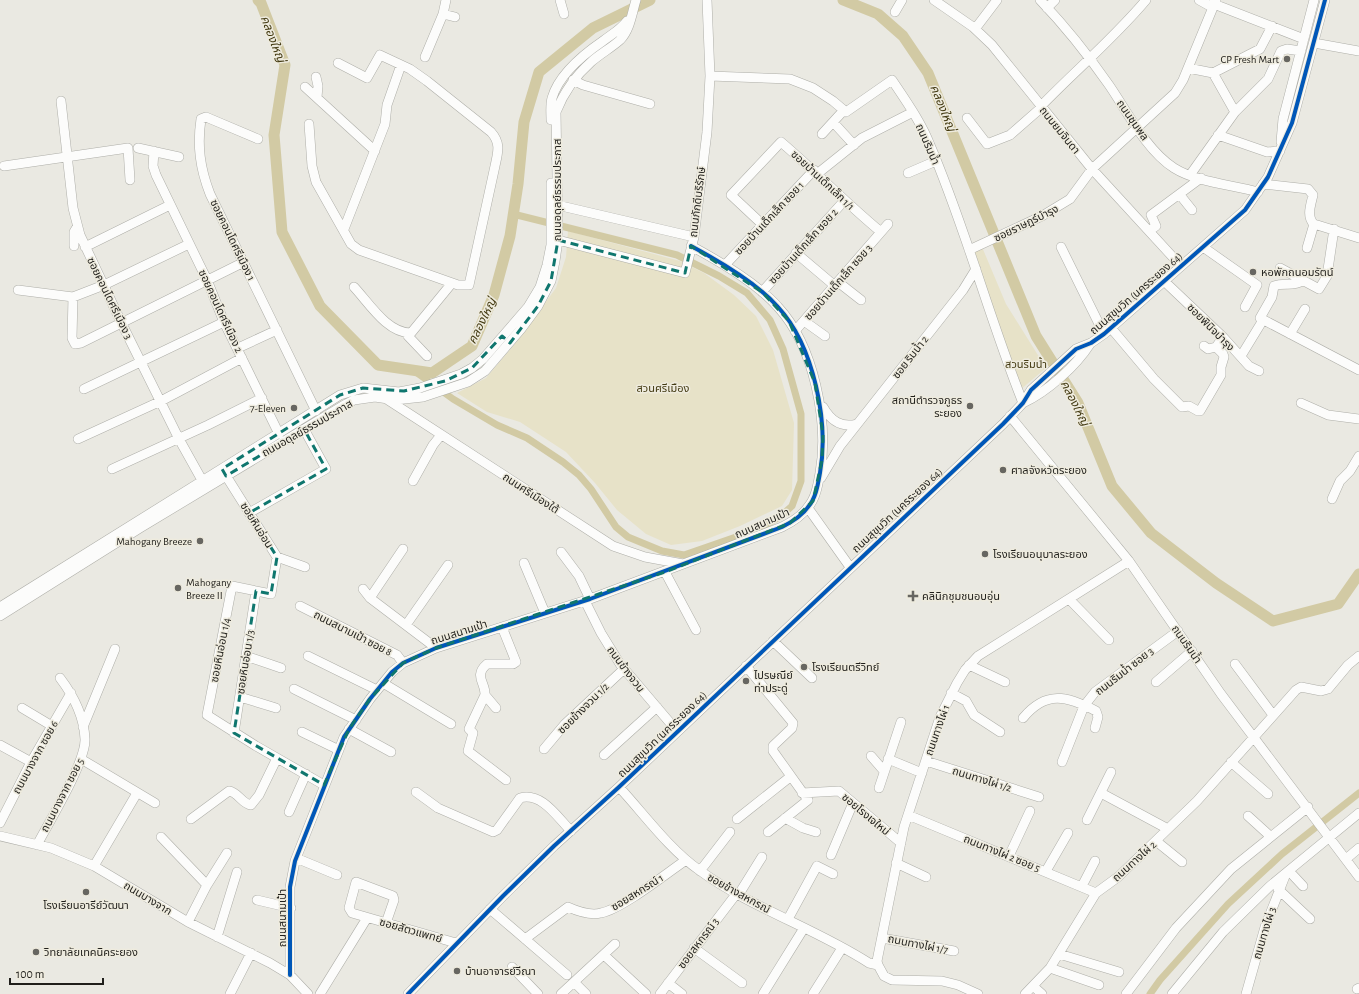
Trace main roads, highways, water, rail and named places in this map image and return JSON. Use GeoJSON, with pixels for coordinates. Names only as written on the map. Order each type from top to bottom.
{"type":"FeatureCollection","features":[{"type":"Feature","properties":{"kind":"waterway","name":"คลองใหญ่"},"geometry":{"type":"LineString","coordinates":[[258,0],[261,3],[285,65],[274,135],[282,232],[320,306],[378,365],[432,373],[472,346],[494,295],[510,236],[518,184],[524,122],[539,72],[593,28],[650,0]]}},
{"type":"Feature","properties":{"kind":"waterway","name":"คลองใหญ่"},"geometry":{"type":"LineString","coordinates":[[843,0],[878,14],[903,36],[928,73],[1036,336],[1078,403],[1112,486],[1151,533],[1216,583],[1273,621],[1338,604],[1359,574]]}},
{"type":"Feature","properties":{"kind":"waterway"},"geometry":{"type":"LineString","coordinates":[[413,370],[453,399],[497,425],[527,438],[563,462],[579,475],[591,489],[616,527],[628,537],[662,551],[684,555],[759,529],[781,516],[792,506],[801,481],[801,414],[783,349],[770,320],[747,293],[719,276],[677,255],[513,214]]}},
{"type":"Feature","properties":{"kind":"waterway"},"geometry":{"type":"LineString","coordinates":[[1150,994],[1160,980],[1228,904],[1282,854],[1359,793]]}},
{"type":"Feature","properties":{"kind":"place","name":"CP Fresh Mart"},"geometry":{"type":"Point","coordinates":[1287,59]}},
{"type":"Feature","properties":{"kind":"place","name":"หอพักถนอมรัตน์"},"geometry":{"type":"Point","coordinates":[1253,272]}},
{"type":"Feature","properties":{"kind":"place","name":"สถานีตำรวจภูธร ระยอง"},"geometry":{"type":"Point","coordinates":[970,406]}},
{"type":"Feature","properties":{"kind":"place","name":"7-Eleven"},"geometry":{"type":"Point","coordinates":[294,408]}},
{"type":"Feature","properties":{"kind":"place","name":"ศาลจังหวัดระยอง"},"geometry":{"type":"Point","coordinates":[1003,470]}},
{"type":"Feature","properties":{"kind":"place","name":"Mahogany Breeze"},"geometry":{"type":"Point","coordinates":[200,541]}},
{"type":"Feature","properties":{"kind":"place","name":"โรงเรียนอนุบาลระยอง"},"geometry":{"type":"Point","coordinates":[985,554]}},
{"type":"Feature","properties":{"kind":"place","name":"Mahogany Breeze II"},"geometry":{"type":"Point","coordinates":[178,588]}},
{"type":"Feature","properties":{"kind":"place","name":"คลินิกชุมชนอบอุ่น"},"geometry":{"type":"Point","coordinates":[913,596]}},
{"type":"Feature","properties":{"kind":"place","name":"โรงเรียนตรีวิทย์"},"geometry":{"type":"Point","coordinates":[804,667]}},
{"type":"Feature","properties":{"kind":"place","name":"ไปรษณีย์ ท่าประดู่"},"geometry":{"type":"Point","coordinates":[746,681]}},
{"type":"Feature","properties":{"kind":"place","name":"โรงเรียนอารีย์วัฒนา"},"geometry":{"type":"Point","coordinates":[86,892]}},
{"type":"Feature","properties":{"kind":"place","name":"วิทยาลัยเทคนิคระยอง"},"geometry":{"type":"Point","coordinates":[36,952]}},
{"type":"Feature","properties":{"kind":"place","name":"บ้านอาจารย์วีณา"},"geometry":{"type":"Point","coordinates":[457,971]}},
{"type":"Feature","properties":{"kind":"park label","name":"สวนริมน้ำ"},"geometry":{"type":"Point","coordinates":[1026,364]}},
{"type":"Feature","properties":{"kind":"park label","name":"สวนศรีเมือง"},"geometry":{"type":"Point","coordinates":[663,388]}}]}
